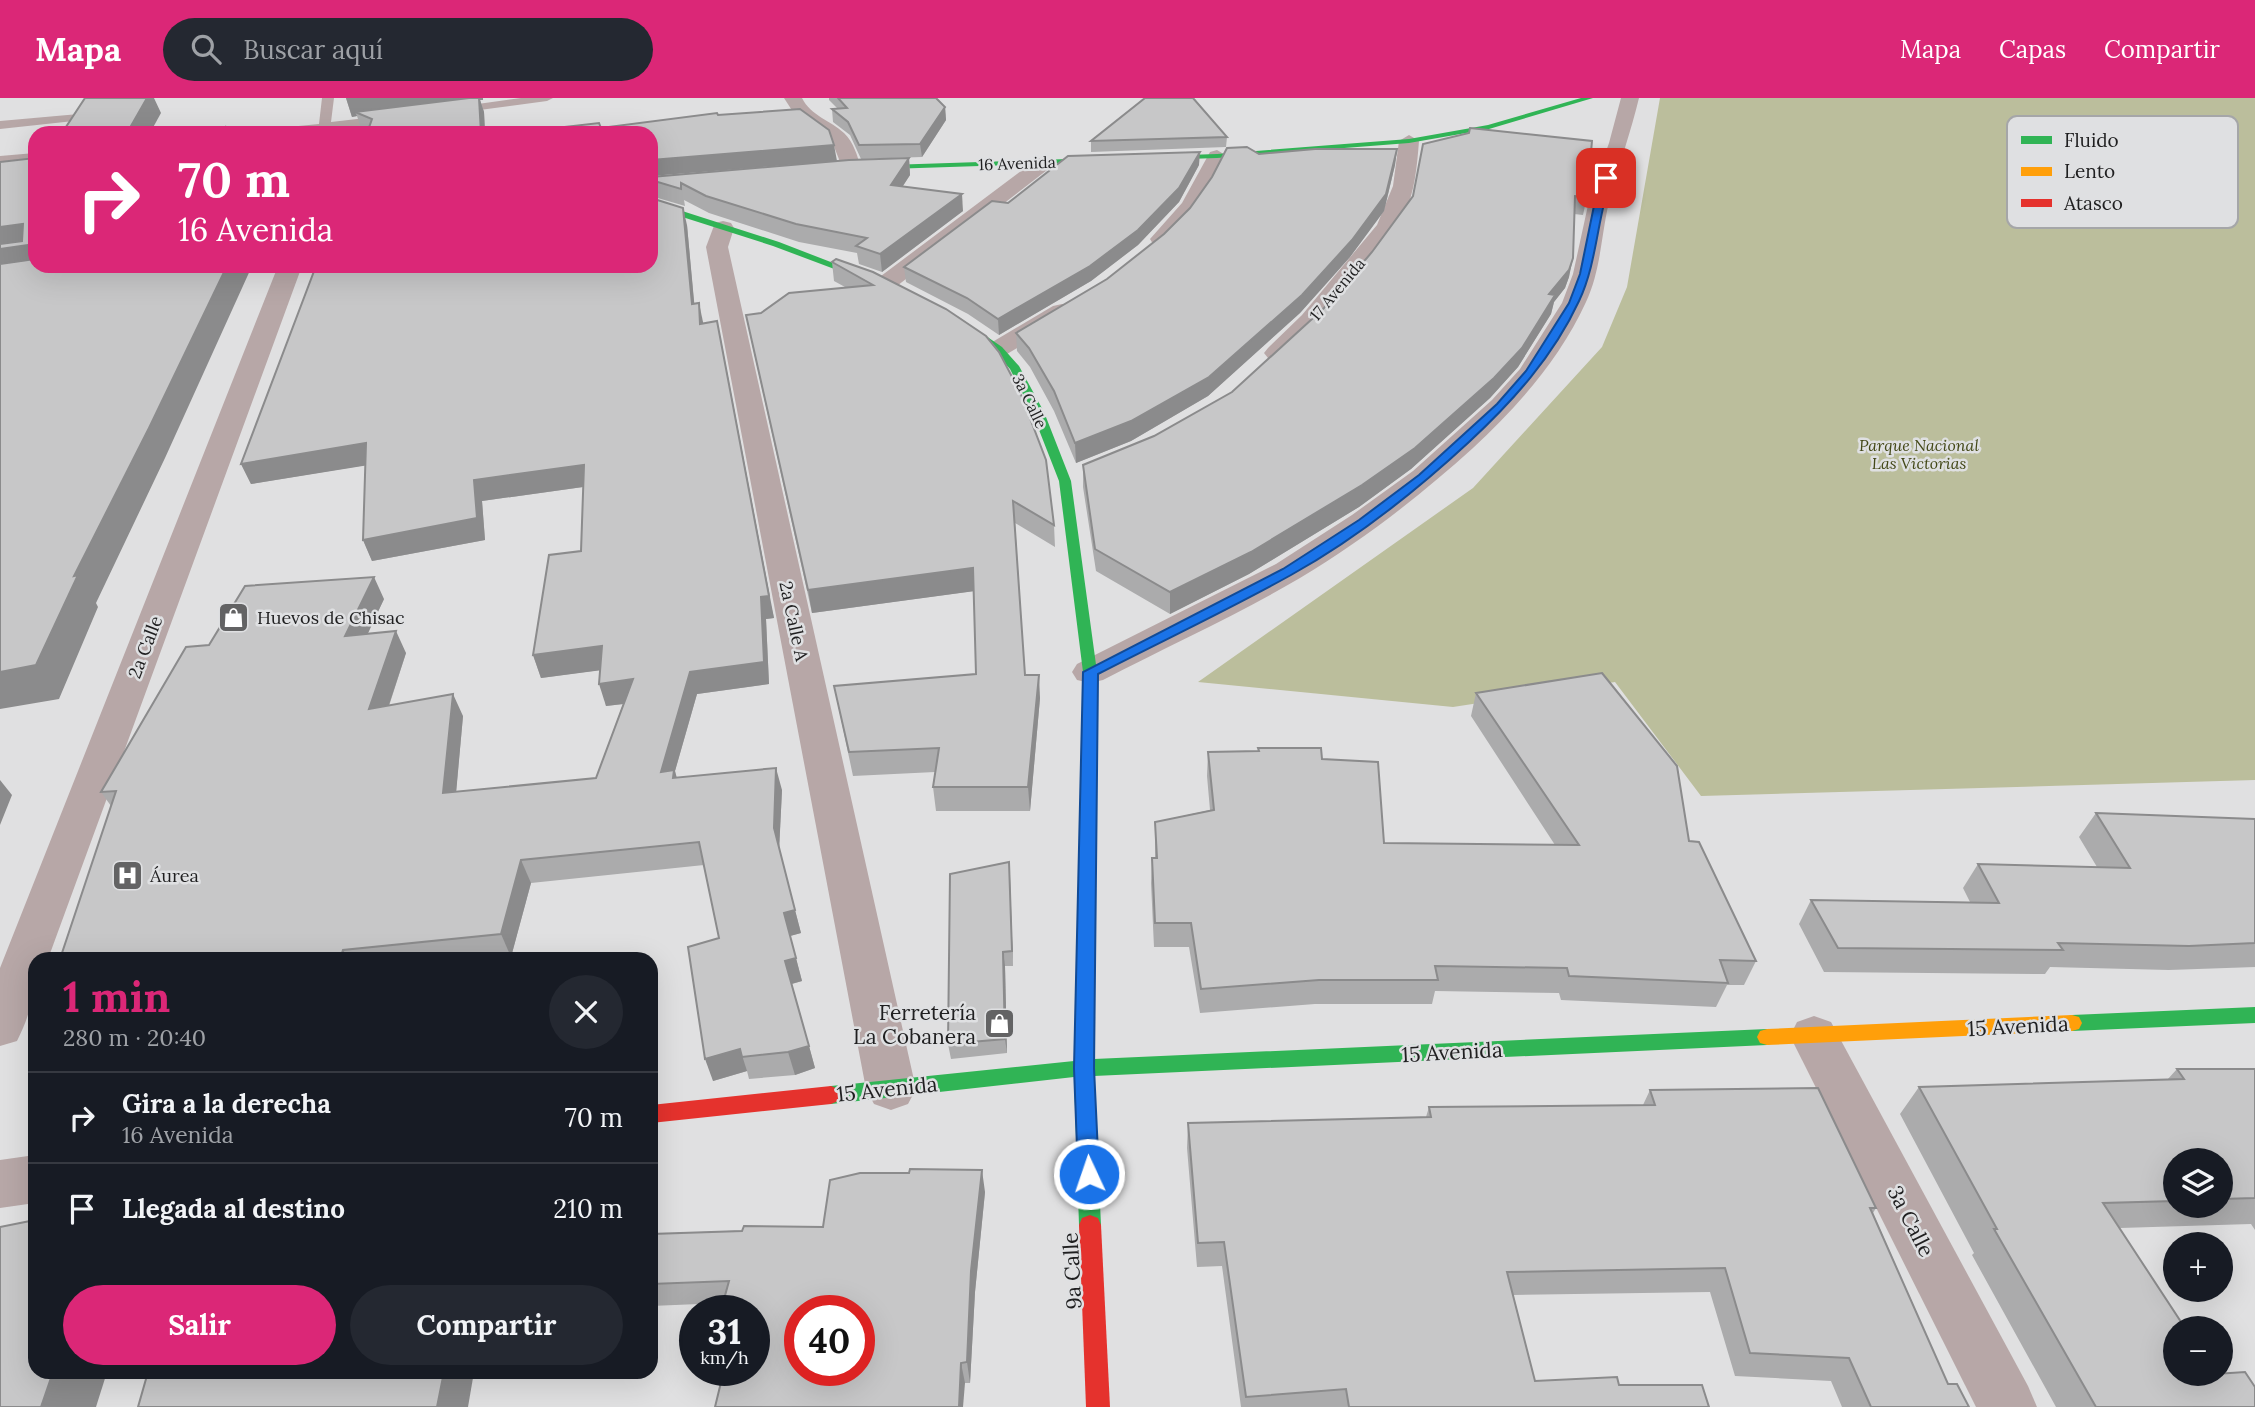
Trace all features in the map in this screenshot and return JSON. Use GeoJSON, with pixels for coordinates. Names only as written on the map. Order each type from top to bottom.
{"type":"FeatureCollection","features":[{"type":"Feature","properties":{"kind":"street"},"geometry":{"type":"LineString","coordinates":[[793,98],[797,108],[806,117],[839,139],[844,169]]}},
{"type":"Feature","properties":{"kind":"street","name":"16 Avenida"},"geometry":{"type":"LineString","coordinates":[[844,169],[1217,156],[1409,141],[1489,127],[1589,98]]}},
{"type":"Feature","properties":{"kind":"street"},"geometry":{"type":"LineString","coordinates":[[1090,672],[1255,590],[1299,564],[1424,478],[1502,406],[1531,373],[1574,303],[1585,274],[1600,196],[1619,143],[1630,98]]}},
{"type":"Feature","properties":{"kind":"street","name":"17 Avenida"},"geometry":{"type":"LineString","coordinates":[[1258,371],[1311,320],[1387,228],[1397,212],[1408,166],[1409,141]]}},
{"type":"Feature","properties":{"kind":"street"},"geometry":{"type":"LineString","coordinates":[[1142,255],[1176,225],[1191,206],[1217,156]]}},
{"type":"Feature","properties":{"kind":"street"},"geometry":{"type":"LineString","coordinates":[[658,206],[776,244],[890,287],[1044,163]]}},
{"type":"Feature","properties":{"kind":"street","name":"2a Calle A"},"geometry":{"type":"LineString","coordinates":[[723,228],[717,247],[891,1089]]}},
{"type":"Feature","properties":{"kind":"street","name":"2a Calle"},"geometry":{"type":"LineString","coordinates":[[29,952],[287,273]]}},
{"type":"Feature","properties":{"kind":"street"},"geometry":{"type":"LineString","coordinates":[[998,349],[1078,300]]}},
{"type":"Feature","properties":{"kind":"street","name":"3a Calle"},"geometry":{"type":"LineString","coordinates":[[939,311],[998,349],[1015,368],[1065,481],[1090,672]]}},
{"type":"Feature","properties":{"kind":"street"},"geometry":{"type":"LineString","coordinates":[[1065,481],[1091,470]]}},
{"type":"Feature","properties":{"kind":"street","name":"9a Calle"},"geometry":{"type":"LineString","coordinates":[[1090,672],[1084,1068],[1103,1400]]}},
{"type":"Feature","properties":{"kind":"street","name":"2a Calle"},"geometry":{"type":"LineString","coordinates":[[0,1027],[28,954]]}},
{"type":"Feature","properties":{"kind":"street","name":"15 Avenida"},"geometry":{"type":"LineString","coordinates":[[658,1113],[1084,1068],[2255,1015]]}},
{"type":"Feature","properties":{"kind":"street","name":"3a Calle"},"geometry":{"type":"LineString","coordinates":[[1814,1035],[2007,1407]]}},
{"type":"Feature","properties":{"kind":"street"},"geometry":{"type":"LineString","coordinates":[[0,1184],[28,1180]]}},
{"type":"Feature","properties":{"kind":"lane"},"geometry":{"type":"LineString","coordinates":[[324,126],[328,98]]}},
{"type":"Feature","properties":{"kind":"lane"},"geometry":{"type":"LineString","coordinates":[[436,113],[547,98]]}},
{"type":"Feature","properties":{"kind":"lane"},"geometry":{"type":"LineString","coordinates":[[348,126],[408,116]]}},
{"type":"Feature","properties":{"kind":"lane"},"geometry":{"type":"LineString","coordinates":[[0,125],[79,118]]}},
{"type":"Feature","properties":{"kind":"lane"},"geometry":{"type":"LineString","coordinates":[[0,160],[28,158]]}},
{"type":"Feature","properties":{"kind":"green space","name":"Parque Nacional Las Victorias"},"geometry":{"type":"Polygon","coordinates":[[[1660,98],[2255,98],[2255,780],[1701,796],[1615,682],[1453,707],[1198,682],[1473,488],[1602,347],[1627,287],[1660,98]]]}},
{"type":"Feature","properties":{"kind":"building"},"geometry":{"type":"Polygon","coordinates":[[[85,98],[147,98],[131,126],[67,126],[85,98]]]}},
{"type":"Feature","properties":{"kind":"building"},"geometry":{"type":"Polygon","coordinates":[[[479,98],[481,126],[370,126],[372,119],[355,112],[479,98]]]}},
{"type":"Feature","properties":{"kind":"building"},"geometry":{"type":"Polygon","coordinates":[[[838,98],[936,98],[945,107],[920,144],[859,145],[848,122],[832,109],[847,108],[838,98]]]}},
{"type":"Feature","properties":{"kind":"building"},"geometry":{"type":"Polygon","coordinates":[[[1145,98],[1193,98],[1227,137],[1091,141],[1145,98]]]}},
{"type":"Feature","properties":{"kind":"building"},"geometry":{"type":"Polygon","coordinates":[[[800,109],[829,130],[834,145],[658,159],[658,126],[616,126],[800,109]]]}},
{"type":"Feature","properties":{"kind":"building"},"geometry":{"type":"Polygon","coordinates":[[[599,123],[600,126],[573,126],[599,123]]]}},
{"type":"Feature","properties":{"kind":"building"},"geometry":{"type":"Polygon","coordinates":[[[1470,128],[1592,141],[1587,197],[1575,196],[1573,258],[1569,270],[1549,294],[1555,295],[1522,348],[1494,378],[1415,448],[1362,485],[1251,552],[1170,592],[1095,549],[1083,465],[1154,436],[1232,392],[1324,308],[1372,252],[1413,196],[1423,144],[1469,133],[1470,128]]]}},
{"type":"Feature","properties":{"kind":"building"},"geometry":{"type":"Polygon","coordinates":[[[1247,147],[1259,154],[1315,149],[1397,149],[1386,194],[1352,240],[1302,295],[1209,377],[1131,421],[1075,443],[1054,391],[1029,348],[1016,333],[1107,279],[1164,234],[1190,208],[1212,177],[1227,148],[1247,147]]]}},
{"type":"Feature","properties":{"kind":"building"},"geometry":{"type":"Polygon","coordinates":[[[1200,152],[1179,188],[1138,230],[1090,266],[998,319],[967,298],[904,267],[992,201],[1008,203],[1068,156],[1200,152]]]}},
{"type":"Feature","properties":{"kind":"building"},"geometry":{"type":"Polygon","coordinates":[[[909,158],[891,185],[962,194],[880,254],[856,246],[867,238],[796,224],[706,196],[681,183],[681,189],[658,182],[658,176],[849,160],[909,158]]]}},
{"type":"Feature","properties":{"kind":"building"},"geometry":{"type":"Polygon","coordinates":[[[28,159],[28,245],[0,249],[0,244],[22,241],[23,224],[0,227],[0,162],[28,159]]]}},
{"type":"Feature","properties":{"kind":"building"},"geometry":{"type":"Polygon","coordinates":[[[658,200],[683,208],[692,304],[699,303],[700,324],[717,321],[769,596],[761,597],[764,662],[690,672],[661,772],[674,770],[673,778],[776,768],[774,828],[795,910],[784,913],[796,958],[785,961],[809,1046],[788,1052],[742,1057],[740,1049],[705,1059],[688,947],[719,938],[699,842],[521,860],[501,934],[342,952],[62,952],[116,791],[101,792],[186,647],[209,645],[245,586],[374,577],[345,636],[396,631],[369,709],[453,694],[443,793],[596,778],[633,679],[599,684],[602,646],[533,655],[549,555],[581,551],[584,465],[474,480],[477,518],[363,540],[366,443],[241,464],[313,273],[658,273],[658,200]]]}},
{"type":"Feature","properties":{"kind":"building"},"geometry":{"type":"Polygon","coordinates":[[[836,259],[873,272],[946,309],[986,336],[999,352],[1020,392],[1046,460],[1054,525],[1013,501],[1025,675],[1039,675],[1028,787],[933,787],[939,748],[849,752],[834,686],[976,674],[973,568],[808,590],[746,315],[761,313],[789,293],[873,285],[832,262],[836,259]]]}},
{"type":"Feature","properties":{"kind":"building"},"geometry":{"type":"Polygon","coordinates":[[[28,260],[28,273],[224,273],[74,576],[78,575],[36,665],[0,672],[0,264],[28,260]]]}},
{"type":"Feature","properties":{"kind":"building"},"geometry":{"type":"Polygon","coordinates":[[[1602,673],[1677,766],[1689,841],[1699,842],[1756,961],[1720,960],[1728,983],[1569,976],[1567,968],[1435,966],[1438,980],[1319,980],[1201,989],[1191,923],[1155,923],[1152,858],[1157,858],[1155,822],[1214,810],[1208,752],[1259,751],[1258,748],[1321,748],[1322,759],[1378,762],[1384,843],[1579,845],[1476,693],[1602,673]]]}},
{"type":"Feature","properties":{"kind":"building"},"geometry":{"type":"Polygon","coordinates":[[[2096,813],[2255,819],[2255,943],[2189,946],[2058,943],[2063,950],[1838,948],[1811,900],[1999,903],[1978,864],[2130,868],[2096,813]]]}},
{"type":"Feature","properties":{"kind":"building"},"geometry":{"type":"Polygon","coordinates":[[[1009,862],[1012,951],[1003,952],[1005,1039],[948,1044],[950,874],[1009,862]]]}},
{"type":"Feature","properties":{"kind":"building"},"geometry":{"type":"Polygon","coordinates":[[[2177,1069],[2255,1069],[2255,1198],[2233,1199],[2233,1148],[2163,1148],[2163,1201],[2103,1203],[2163,1294],[2163,1302],[2168,1302],[2177,1316],[2163,1316],[2163,1386],[2233,1386],[2233,1373],[2245,1372],[2255,1387],[2255,1407],[2096,1407],[1994,1229],[1997,1229],[1919,1087],[2184,1079],[2177,1069]]]}},
{"type":"Feature","properties":{"kind":"building"},"geometry":{"type":"Polygon","coordinates":[[[1818,1088],[1876,1208],[1870,1208],[1948,1384],[1957,1384],[1969,1407],[1871,1407],[1849,1358],[1750,1353],[1725,1268],[1507,1272],[1535,1381],[1617,1377],[1619,1385],[1702,1385],[1709,1407],[1349,1407],[1346,1389],[1246,1397],[1224,1242],[1198,1243],[1188,1123],[1431,1117],[1429,1107],[1655,1105],[1650,1090],[1818,1088]]]}},
{"type":"Feature","properties":{"kind":"building"},"geometry":{"type":"Polygon","coordinates":[[[910,1169],[982,1170],[971,1271],[967,1362],[961,1363],[959,1407],[715,1407],[720,1386],[770,1386],[770,1295],[725,1295],[729,1281],[658,1284],[658,1234],[742,1231],[744,1226],[823,1227],[830,1180],[860,1173],[909,1173],[910,1169]]]}},
{"type":"Feature","properties":{"kind":"building"},"geometry":{"type":"Polygon","coordinates":[[[28,1221],[28,1379],[51,1379],[41,1407],[0,1407],[0,1227],[28,1221]]]}},
{"type":"Feature","properties":{"kind":"building"},"geometry":{"type":"Polygon","coordinates":[[[146,1379],[443,1379],[437,1407],[138,1407],[146,1379]]]}},
{"type":"Feature","properties":{"kind":"traffic: fast"},"geometry":{"type":"LineString","coordinates":[[858,168],[1217,156],[1409,141],[1489,127],[1589,98]]}},
{"type":"Feature","properties":{"kind":"traffic: fast"},"geometry":{"type":"LineString","coordinates":[[658,206],[776,244],[880,283]]}},
{"type":"Feature","properties":{"kind":"traffic: fast"},"geometry":{"type":"LineString","coordinates":[[953,318],[998,349],[1015,368],[1038,412],[1065,481],[1090,672],[1084,1068],[1090,1225]]}},
{"type":"Feature","properties":{"kind":"traffic: fast"},"geometry":{"type":"LineString","coordinates":[[2072,1023],[2255,1015]]}},
{"type":"Feature","properties":{"kind":"traffic: fast"},"geometry":{"type":"LineString","coordinates":[[831,1095],[1084,1068],[1767,1037]]}},
{"type":"Feature","properties":{"kind":"traffic: slow"},"geometry":{"type":"LineString","coordinates":[[1767,1037],[2072,1023]]}},
{"type":"Feature","properties":{"kind":"traffic: jam"},"geometry":{"type":"LineString","coordinates":[[658,1113],[831,1095]]}},
{"type":"Feature","properties":{"kind":"traffic: jam"},"geometry":{"type":"LineString","coordinates":[[1090,1225],[1098,1407]]}},
{"type":"Feature","properties":{"kind":"place","name":"Huevos de Chisac"},"geometry":{"type":"Point","coordinates":[234,617]}},
{"type":"Feature","properties":{"kind":"place","name":"Áurea"},"geometry":{"type":"Point","coordinates":[127,875]}},
{"type":"Feature","properties":{"kind":"place","name":"Ferretería La Cobanera"},"geometry":{"type":"Point","coordinates":[999,1024]}},
{"type":"Feature","properties":{"kind":"route"},"geometry":{"type":"LineString","coordinates":[[1089,1174],[1084,1068],[1090,672],[1288,571],[1424,478],[1502,406],[1531,373],[1574,303],[1585,274],[1606,178]]}}]}
